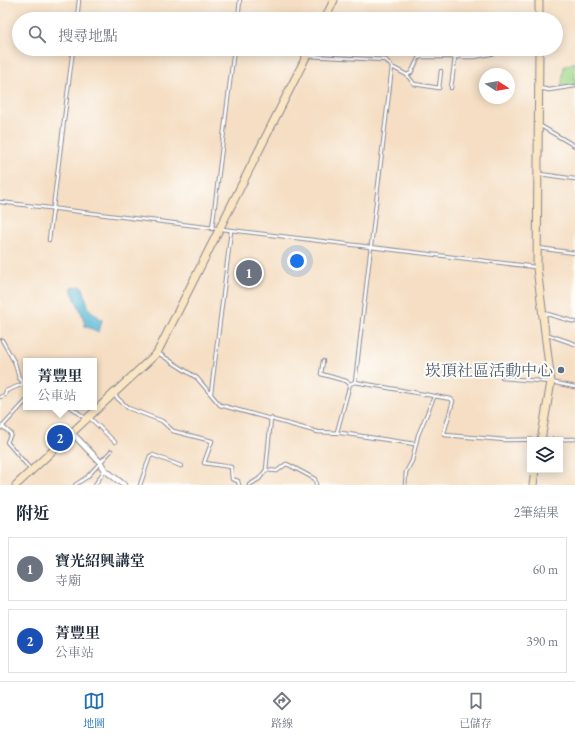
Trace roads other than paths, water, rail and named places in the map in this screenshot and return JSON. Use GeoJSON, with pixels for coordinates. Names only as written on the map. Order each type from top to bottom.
{"type":"FeatureCollection","features":[{"type":"Feature","properties":{"kind":"street"},"geometry":{"type":"LineString","coordinates":[[539,0],[539,12]]}},
{"type":"Feature","properties":{"kind":"street"},"geometry":{"type":"LineString","coordinates":[[328,12],[332,1]]}},
{"type":"Feature","properties":{"kind":"street"},"geometry":{"type":"LineString","coordinates":[[97,409],[155,356],[216,229],[307,56]]}},
{"type":"Feature","properties":{"kind":"street"},"geometry":{"type":"LineString","coordinates":[[540,56],[538,88],[539,174],[537,268],[552,382],[541,437]]}},
{"type":"Feature","properties":{"kind":"street"},"geometry":{"type":"LineString","coordinates":[[16,485],[96,410]]}},
{"type":"Feature","properties":{"kind":"street"},"geometry":{"type":"LineString","coordinates":[[72,433],[100,462],[105,470],[124,485]]}},
{"type":"Feature","properties":{"kind":"street"},"geometry":{"type":"LineString","coordinates":[[533,485],[535,473]]}},
{"type":"Feature","properties":{"kind":"lane"},"geometry":{"type":"LineString","coordinates":[[78,12],[79,0]]}},
{"type":"Feature","properties":{"kind":"lane"},"geometry":{"type":"LineString","coordinates":[[239,12],[240,0]]}},
{"type":"Feature","properties":{"kind":"lane"},"geometry":{"type":"LineString","coordinates":[[49,240],[72,56]]}},
{"type":"Feature","properties":{"kind":"lane"},"geometry":{"type":"LineString","coordinates":[[216,229],[233,56]]}},
{"type":"Feature","properties":{"kind":"lane"},"geometry":{"type":"LineString","coordinates":[[315,56],[318,58],[386,60],[392,66],[407,75],[414,84],[439,88],[440,71]]}},
{"type":"Feature","properties":{"kind":"lane"},"geometry":{"type":"LineString","coordinates":[[407,75],[411,73],[420,57],[455,58],[480,56]]}},
{"type":"Feature","properties":{"kind":"lane"},"geometry":{"type":"LineString","coordinates":[[452,88],[455,58]]}},
{"type":"Feature","properties":{"kind":"lane"},"geometry":{"type":"LineString","coordinates":[[355,382],[392,66]]}},
{"type":"Feature","properties":{"kind":"lane"},"geometry":{"type":"LineString","coordinates":[[538,88],[549,90],[575,86]]}},
{"type":"Feature","properties":{"kind":"lane"},"geometry":{"type":"LineString","coordinates":[[538,125],[575,146]]}},
{"type":"Feature","properties":{"kind":"lane"},"geometry":{"type":"LineString","coordinates":[[539,174],[575,179]]}},
{"type":"Feature","properties":{"kind":"lane"},"geometry":{"type":"LineString","coordinates":[[0,202],[371,249],[537,268]]}},
{"type":"Feature","properties":{"kind":"lane"},"geometry":{"type":"LineString","coordinates":[[210,394],[231,231]]}},
{"type":"Feature","properties":{"kind":"lane"},"geometry":{"type":"LineString","coordinates":[[537,247],[575,253]]}},
{"type":"Feature","properties":{"kind":"lane"},"geometry":{"type":"LineString","coordinates":[[542,312],[575,322]]}},
{"type":"Feature","properties":{"kind":"lane"},"geometry":{"type":"LineString","coordinates":[[546,334],[575,344]]}},
{"type":"Feature","properties":{"kind":"lane"},"geometry":{"type":"LineString","coordinates":[[2,340],[15,363],[19,378],[23,384]]}},
{"type":"Feature","properties":{"kind":"lane"},"geometry":{"type":"LineString","coordinates":[[155,356],[198,378],[220,405],[318,432],[337,432],[415,444]]}},
{"type":"Feature","properties":{"kind":"lane"},"geometry":{"type":"LineString","coordinates":[[323,361],[321,374],[346,381],[350,384]]}},
{"type":"Feature","properties":{"kind":"lane"},"geometry":{"type":"LineString","coordinates":[[502,378],[552,382],[575,387]]}},
{"type":"Feature","properties":{"kind":"lane"},"geometry":{"type":"LineString","coordinates":[[350,384],[355,382],[451,399],[453,401],[444,433],[445,435],[505,440],[527,439]]}},
{"type":"Feature","properties":{"kind":"lane"},"geometry":{"type":"LineString","coordinates":[[337,432],[350,384]]}},
{"type":"Feature","properties":{"kind":"lane"},"geometry":{"type":"LineString","coordinates":[[0,397],[5,395],[6,391],[23,385]]}},
{"type":"Feature","properties":{"kind":"lane"},"geometry":{"type":"LineString","coordinates":[[112,394],[128,408],[162,421],[172,431],[212,441],[204,463],[231,467],[231,477],[232,479],[238,481],[239,485]]}},
{"type":"Feature","properties":{"kind":"lane"},"geometry":{"type":"LineString","coordinates":[[405,485],[406,472],[412,461],[415,444],[434,397]]}},
{"type":"Feature","properties":{"kind":"lane"},"geometry":{"type":"LineString","coordinates":[[0,429],[23,404]]}},
{"type":"Feature","properties":{"kind":"lane"},"geometry":{"type":"LineString","coordinates":[[76,410],[88,418],[115,442]]}},
{"type":"Feature","properties":{"kind":"lane"},"geometry":{"type":"LineString","coordinates":[[249,485],[259,479],[266,470],[271,418]]}},
{"type":"Feature","properties":{"kind":"lane"},"geometry":{"type":"LineString","coordinates":[[2,426],[11,434],[7,442],[32,471]]}},
{"type":"Feature","properties":{"kind":"lane"},"geometry":{"type":"LineString","coordinates":[[563,439],[575,439]]}},
{"type":"Feature","properties":{"kind":"lane"},"geometry":{"type":"LineString","coordinates":[[75,485],[87,476],[111,451]]}},
{"type":"Feature","properties":{"kind":"lane"},"geometry":{"type":"LineString","coordinates":[[140,485],[150,456],[153,455],[181,466]]}},
{"type":"Feature","properties":{"kind":"lane"},"geometry":{"type":"LineString","coordinates":[[266,470],[277,471],[286,464],[315,479],[316,485]]}},
{"type":"Feature","properties":{"kind":"lane"},"geometry":{"type":"LineString","coordinates":[[95,485],[105,470]]}},
{"type":"Feature","properties":{"kind":"water"},"geometry":{"type":"Polygon","coordinates":[[[79,286],[83,288],[89,309],[102,320],[99,332],[85,326],[83,316],[71,288],[79,286]]]}},
{"type":"Feature","properties":{"kind":"place","name":"寶光紹興講堂"},"geometry":{"type":"Point","coordinates":[249,273]}},
{"type":"Feature","properties":{"kind":"place","name":"崁頂社區活動中心"},"geometry":{"type":"Point","coordinates":[561,370]}},
{"type":"Feature","properties":{"kind":"place","name":"菁豐里"},"geometry":{"type":"Point","coordinates":[60,438]}}]}
